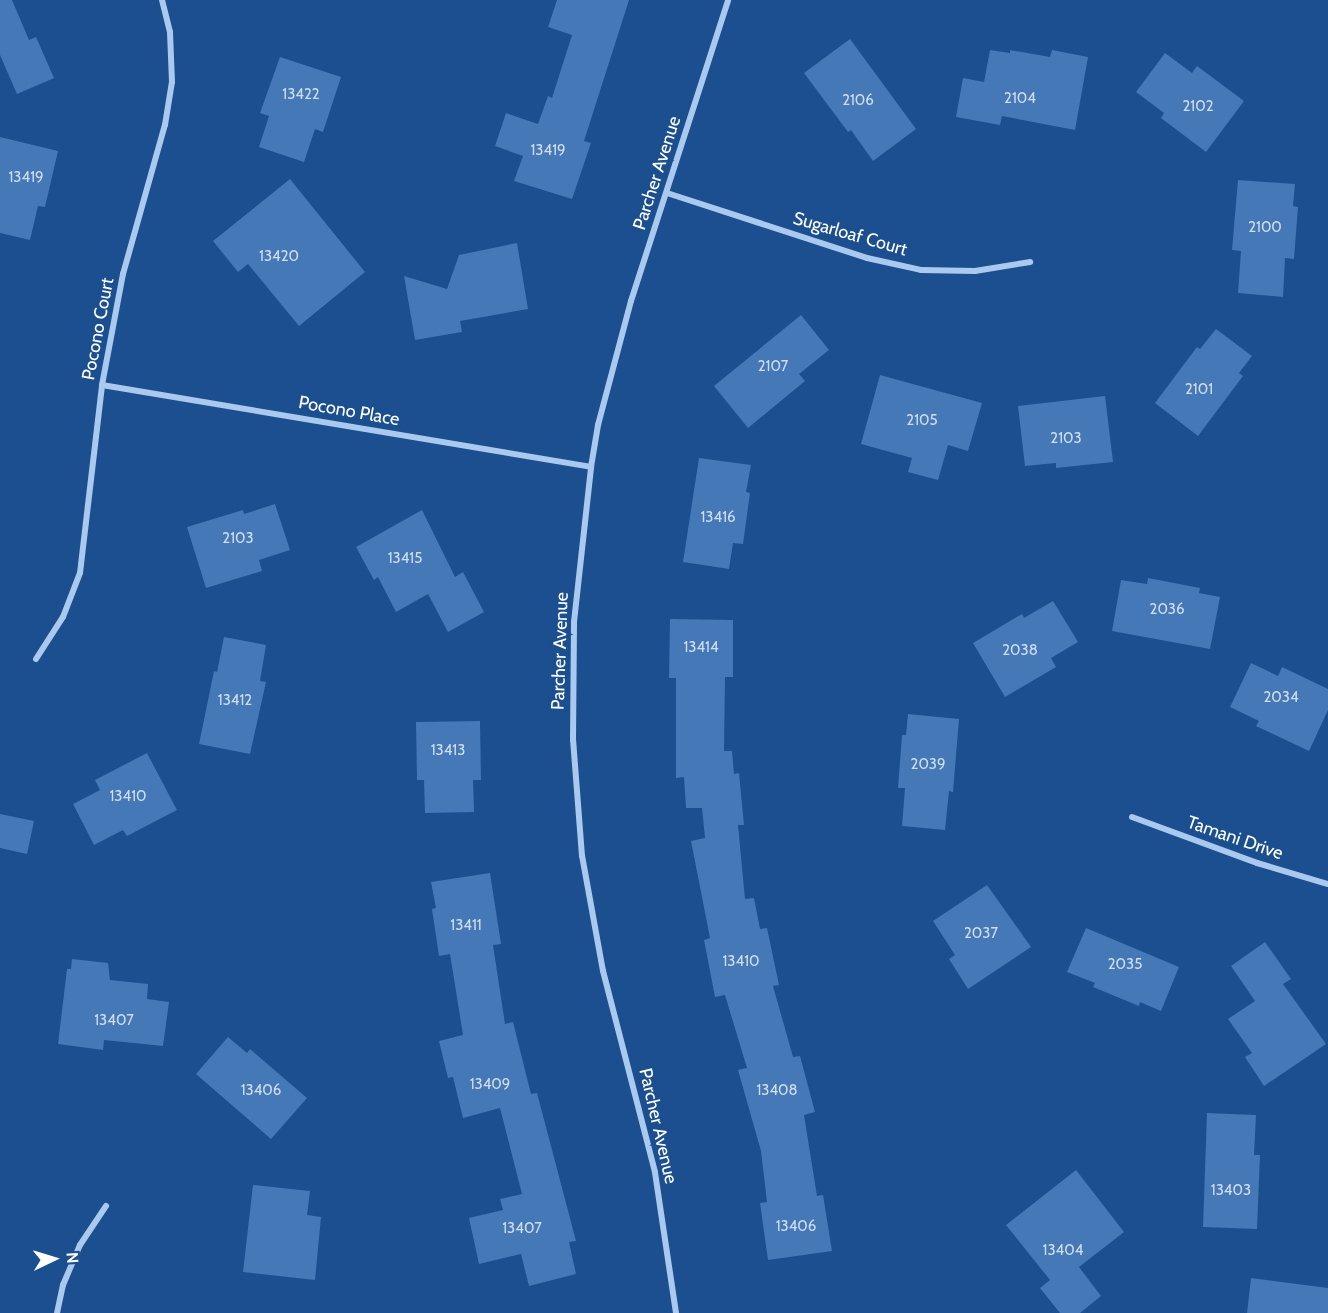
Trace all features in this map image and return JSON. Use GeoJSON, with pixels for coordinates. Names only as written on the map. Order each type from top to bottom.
{"type":"FeatureCollection","features":[{"type":"Feature","properties":{"kind":"street","name":"Pocono Court"},"geometry":{"type":"LineString","coordinates":[[36,659],[63,617],[80,573],[102,385],[123,274],[165,125],[172,82],[170,32],[162,0]]}},
{"type":"Feature","properties":{"kind":"street","name":"Parcher Avenue"},"geometry":{"type":"LineString","coordinates":[[676,1313],[655,1172],[603,971],[582,856],[573,740],[574,622],[591,467],[598,425],[631,301],[728,0]]}},
{"type":"Feature","properties":{"kind":"street","name":"Sugarloaf Court"},"geometry":{"type":"LineString","coordinates":[[667,193],[867,258],[921,270],[975,270],[1030,262]]}},
{"type":"Feature","properties":{"kind":"street","name":"Pocono Place"},"geometry":{"type":"LineString","coordinates":[[102,385],[591,467]]}},
{"type":"Feature","properties":{"kind":"street","name":"Tamani Drive"},"geometry":{"type":"LineString","coordinates":[[1132,817],[1257,863],[1328,884]]}},
{"type":"Feature","properties":{"kind":"street"},"geometry":{"type":"LineString","coordinates":[[57,1313],[63,1285],[80,1245],[106,1206]]}},
{"type":"Feature","properties":{"kind":"building"},"geometry":{"type":"Polygon","coordinates":[[[0,0],[12,0],[29,40],[36,37],[54,78],[17,94],[0,55],[0,0]]]}},
{"type":"Feature","properties":{"kind":"building"},"geometry":{"type":"Polygon","coordinates":[[[557,0],[629,0],[584,141],[591,143],[572,199],[514,181],[523,156],[495,146],[506,113],[538,124],[548,96],[552,98],[572,35],[548,27],[557,0]]]}},
{"type":"Feature","properties":{"kind":"building"},"geometry":{"type":"Polygon","coordinates":[[[850,39],[916,129],[873,161],[851,130],[848,132],[804,73],[850,39]]]}},
{"type":"Feature","properties":{"kind":"building"},"geometry":{"type":"Polygon","coordinates":[[[990,50],[1010,53],[1010,50],[1050,57],[1052,50],[1088,57],[1075,130],[1002,116],[1000,125],[956,117],[963,78],[984,82],[990,50]]]}},
{"type":"Feature","properties":{"kind":"building"},"geometry":{"type":"Polygon","coordinates":[[[1165,53],[1192,73],[1197,66],[1244,101],[1206,152],[1161,118],[1164,113],[1136,92],[1165,53]]]}},
{"type":"Feature","properties":{"kind":"building"},"geometry":{"type":"Polygon","coordinates":[[[280,57],[341,77],[323,132],[315,129],[304,162],[259,147],[269,116],[260,113],[280,57]]]}},
{"type":"Feature","properties":{"kind":"building"},"geometry":{"type":"Polygon","coordinates":[[[0,137],[58,151],[45,207],[38,206],[30,240],[0,233],[0,137]]]}},
{"type":"Feature","properties":{"kind":"building"},"geometry":{"type":"Polygon","coordinates":[[[290,179],[365,272],[299,326],[248,264],[238,272],[213,241],[290,179]]]}},
{"type":"Feature","properties":{"kind":"building"},"geometry":{"type":"Polygon","coordinates":[[[1238,180],[1295,184],[1293,206],[1298,207],[1294,259],[1285,258],[1283,297],[1238,293],[1241,251],[1232,250],[1238,180]]]}},
{"type":"Feature","properties":{"kind":"building"},"geometry":{"type":"Polygon","coordinates":[[[517,243],[528,309],[460,321],[462,332],[415,340],[404,276],[447,289],[459,255],[517,243]]]}},
{"type":"Feature","properties":{"kind":"building"},"geometry":{"type":"Polygon","coordinates":[[[801,315],[829,350],[799,374],[805,381],[748,428],[714,386],[801,315]]]}},
{"type":"Feature","properties":{"kind":"building"},"geometry":{"type":"Polygon","coordinates":[[[1216,329],[1252,356],[1239,373],[1243,376],[1198,436],[1155,403],[1197,347],[1200,349],[1216,329]]]}},
{"type":"Feature","properties":{"kind":"building"},"geometry":{"type":"Polygon","coordinates":[[[880,375],[982,403],[968,451],[948,445],[938,480],[908,472],[912,458],[861,444],[880,375]]]}},
{"type":"Feature","properties":{"kind":"building"},"geometry":{"type":"Polygon","coordinates":[[[1105,396],[1113,462],[1056,468],[1056,463],[1025,466],[1018,406],[1105,396]]]}},
{"type":"Feature","properties":{"kind":"building"},"geometry":{"type":"Polygon","coordinates":[[[699,458],[751,465],[746,492],[750,493],[743,544],[733,543],[729,569],[683,562],[699,458]]]}},
{"type":"Feature","properties":{"kind":"building"},"geometry":{"type":"Polygon","coordinates":[[[275,504],[290,550],[259,560],[262,571],[206,588],[187,527],[243,510],[244,514],[275,504]]]}},
{"type":"Feature","properties":{"kind":"building"},"geometry":{"type":"Polygon","coordinates":[[[422,510],[455,577],[463,572],[484,612],[448,632],[428,594],[396,612],[378,577],[374,580],[356,547],[422,510]]]}},
{"type":"Feature","properties":{"kind":"building"},"geometry":{"type":"Polygon","coordinates":[[[1148,578],[1200,588],[1199,593],[1220,597],[1210,649],[1112,631],[1121,580],[1147,584],[1148,578]]]}},
{"type":"Feature","properties":{"kind":"building"},"geometry":{"type":"Polygon","coordinates":[[[1053,601],[1078,642],[1051,658],[1056,667],[1005,697],[973,643],[1022,614],[1024,618],[1053,601]]]}},
{"type":"Feature","properties":{"kind":"building"},"geometry":{"type":"Polygon","coordinates":[[[670,619],[733,620],[733,677],[725,677],[724,751],[732,751],[734,774],[739,773],[744,825],[738,825],[745,899],[754,898],[760,929],[767,928],[779,985],[773,986],[793,1057],[800,1056],[815,1112],[804,1115],[817,1196],[823,1195],[832,1251],[768,1260],[760,1203],[767,1202],[761,1151],[738,1070],[747,1068],[725,995],[715,997],[704,940],[710,938],[691,841],[705,838],[702,808],[686,808],[684,777],[676,778],[676,678],[669,678],[670,619]]]}},
{"type":"Feature","properties":{"kind":"building"},"geometry":{"type":"Polygon","coordinates":[[[224,637],[266,645],[260,681],[266,682],[250,754],[199,744],[214,671],[217,672],[224,637]]]}},
{"type":"Feature","properties":{"kind":"building"},"geometry":{"type":"Polygon","coordinates":[[[1251,663],[1278,676],[1282,667],[1328,689],[1328,710],[1309,751],[1256,726],[1259,721],[1230,707],[1251,663]]]}},
{"type":"Feature","properties":{"kind":"building"},"geometry":{"type":"Polygon","coordinates":[[[908,714],[959,719],[953,792],[949,791],[945,830],[902,826],[905,788],[898,788],[902,735],[906,735],[908,714]]]}},
{"type":"Feature","properties":{"kind":"building"},"geometry":{"type":"Polygon","coordinates":[[[480,721],[481,780],[473,780],[474,812],[425,813],[424,780],[417,780],[416,722],[480,721]]]}},
{"type":"Feature","properties":{"kind":"building"},"geometry":{"type":"Polygon","coordinates":[[[147,753],[177,810],[127,836],[123,830],[94,845],[73,804],[100,790],[95,780],[147,753]]]}},
{"type":"Feature","properties":{"kind":"building"},"geometry":{"type":"Polygon","coordinates":[[[0,814],[34,821],[27,854],[0,848],[0,814]]]}},
{"type":"Feature","properties":{"kind":"building"},"geometry":{"type":"Polygon","coordinates":[[[490,873],[501,944],[493,945],[505,1024],[513,1022],[531,1094],[537,1093],[576,1241],[569,1242],[576,1274],[529,1286],[521,1254],[479,1264],[469,1218],[503,1210],[500,1199],[522,1194],[500,1108],[463,1118],[453,1077],[448,1078],[439,1041],[463,1035],[450,954],[439,956],[432,909],[436,908],[431,882],[490,873]]]}},
{"type":"Feature","properties":{"kind":"building"},"geometry":{"type":"Polygon","coordinates":[[[987,885],[1031,947],[968,989],[949,959],[955,955],[933,921],[987,885]]]}},
{"type":"Feature","properties":{"kind":"building"},"geometry":{"type":"Polygon","coordinates":[[[1086,928],[1179,967],[1161,1011],[1140,1002],[1139,1006],[1093,987],[1095,983],[1067,972],[1086,928]]]}},
{"type":"Feature","properties":{"kind":"building"},"geometry":{"type":"Polygon","coordinates":[[[1265,942],[1291,979],[1283,984],[1326,1044],[1264,1086],[1245,1057],[1252,1053],[1228,1019],[1255,1001],[1231,966],[1265,942]]]}},
{"type":"Feature","properties":{"kind":"building"},"geometry":{"type":"Polygon","coordinates":[[[72,959],[108,963],[110,980],[148,984],[147,999],[169,1002],[163,1046],[104,1040],[103,1050],[58,1044],[67,969],[71,969],[72,959]]]}},
{"type":"Feature","properties":{"kind":"building"},"geometry":{"type":"Polygon","coordinates":[[[228,1037],[247,1053],[250,1049],[307,1098],[271,1139],[196,1074],[228,1037]]]}},
{"type":"Feature","properties":{"kind":"building"},"geometry":{"type":"Polygon","coordinates":[[[1207,1113],[1256,1115],[1254,1155],[1260,1155],[1257,1229],[1203,1227],[1207,1113]]]}},
{"type":"Feature","properties":{"kind":"building"},"geometry":{"type":"Polygon","coordinates":[[[1076,1170],[1124,1232],[1079,1267],[1101,1296],[1080,1313],[1060,1313],[1040,1288],[1050,1280],[1006,1225],[1076,1170]]]}},
{"type":"Feature","properties":{"kind":"building"},"geometry":{"type":"Polygon","coordinates":[[[253,1185],[310,1191],[307,1215],[321,1217],[315,1280],[243,1272],[253,1185]]]}},
{"type":"Feature","properties":{"kind":"building"},"geometry":{"type":"Polygon","coordinates":[[[1251,1278],[1328,1288],[1328,1313],[1247,1313],[1251,1278]]]}}]}
